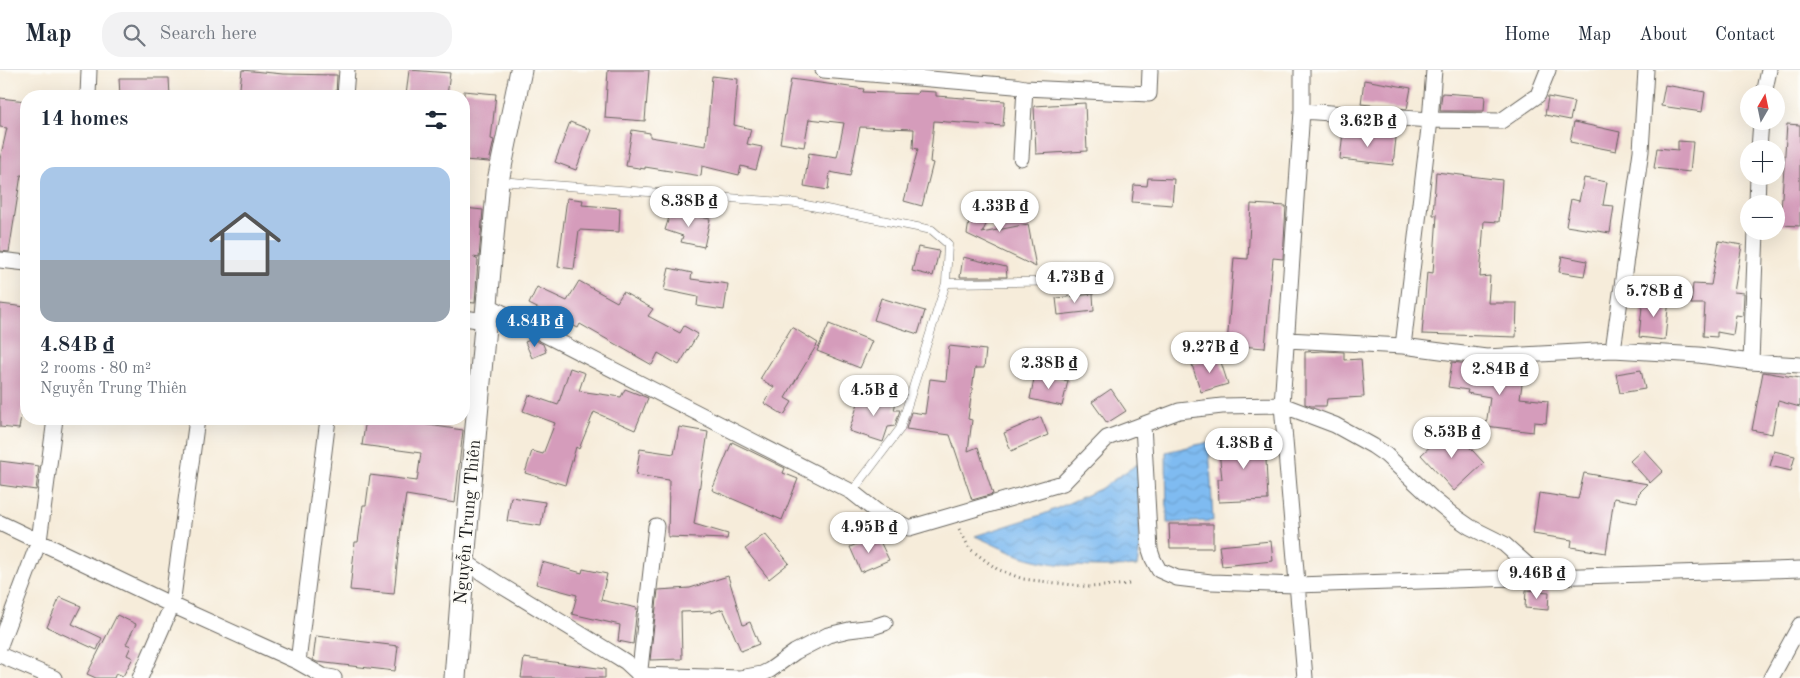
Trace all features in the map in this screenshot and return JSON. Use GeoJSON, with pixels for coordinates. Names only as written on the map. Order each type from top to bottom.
{"type":"FeatureCollection","features":[{"type":"Feature","properties":{"kind":"street"},"geometry":{"type":"LineString","coordinates":[[88,90],[89,70]]}},
{"type":"Feature","properties":{"kind":"street"},"geometry":{"type":"LineString","coordinates":[[345,90],[347,70]]}},
{"type":"Feature","properties":{"kind":"street","name":"Nguyễn Trung Thiên"},"geometry":{"type":"LineString","coordinates":[[455,678],[498,181],[521,70]]}},
{"type":"Feature","properties":{"kind":"street"},"geometry":{"type":"LineString","coordinates":[[823,70],[1025,88],[1148,94],[1150,70]]}},
{"type":"Feature","properties":{"kind":"street"},"geometry":{"type":"LineString","coordinates":[[1302,70],[1302,112],[1282,405],[1305,678]]}},
{"type":"Feature","properties":{"kind":"street"},"geometry":{"type":"LineString","coordinates":[[1403,346],[1430,120],[1434,70]]}},
{"type":"Feature","properties":{"kind":"street"},"geometry":{"type":"LineString","coordinates":[[1302,112],[1430,120],[1501,122],[1538,95],[1548,70]]}},
{"type":"Feature","properties":{"kind":"street"},"geometry":{"type":"LineString","coordinates":[[1613,350],[1640,151],[1646,70]]}},
{"type":"Feature","properties":{"kind":"street"},"geometry":{"type":"LineString","coordinates":[[1766,85],[1769,70]]}},
{"type":"Feature","properties":{"kind":"street"},"geometry":{"type":"LineString","coordinates":[[1021,158],[1025,88]]}},
{"type":"Feature","properties":{"kind":"street"},"geometry":{"type":"LineString","coordinates":[[1751,362],[1756,240]]}},
{"type":"Feature","properties":{"kind":"street"},"geometry":{"type":"LineString","coordinates":[[0,260],[20,262]]}},
{"type":"Feature","properties":{"kind":"street"},"geometry":{"type":"LineString","coordinates":[[470,317],[486,313],[852,492],[876,511],[909,528],[1063,483],[1107,438],[1180,411],[1222,406],[1282,405],[1335,425],[1373,446],[1386,455],[1454,516],[1504,544],[1541,577]]}},
{"type":"Feature","properties":{"kind":"street"},"geometry":{"type":"LineString","coordinates":[[1287,340],[1403,346],[1486,357],[1613,350],[1699,355],[1751,362],[1800,364]]}},
{"type":"Feature","properties":{"kind":"street"},"geometry":{"type":"LineString","coordinates":[[0,645],[39,541],[54,425]]}},
{"type":"Feature","properties":{"kind":"street"},"geometry":{"type":"LineString","coordinates":[[140,678],[172,605],[195,425]]}},
{"type":"Feature","properties":{"kind":"street"},"geometry":{"type":"LineString","coordinates":[[298,662],[327,425]]}},
{"type":"Feature","properties":{"kind":"street"},"geometry":{"type":"LineString","coordinates":[[1143,425],[1150,550],[1152,559],[1159,570],[1177,578],[1211,582],[1296,585],[1800,569]]}},
{"type":"Feature","properties":{"kind":"street"},"geometry":{"type":"LineString","coordinates":[[0,523],[172,605],[298,662],[323,676],[334,678]]}},
{"type":"Feature","properties":{"kind":"street"},"geometry":{"type":"LineString","coordinates":[[640,677],[656,526]]}},
{"type":"Feature","properties":{"kind":"street"},"geometry":{"type":"LineString","coordinates":[[464,560],[502,586],[626,662],[640,677],[740,678],[762,674],[795,652],[828,636],[885,623]]}},
{"type":"Feature","properties":{"kind":"street"},"geometry":{"type":"LineString","coordinates":[[1772,678],[1800,625]]}},
{"type":"Feature","properties":{"kind":"street"},"geometry":{"type":"LineString","coordinates":[[0,655],[54,678]]}},
{"type":"Feature","properties":{"kind":"lane"},"geometry":{"type":"LineString","coordinates":[[498,181],[796,203],[932,230],[948,244],[946,283],[900,429],[852,492]]}},
{"type":"Feature","properties":{"kind":"lane"},"geometry":{"type":"LineString","coordinates":[[946,283],[1087,282]]}},
{"type":"Feature","properties":{"kind":"path"},"geometry":{"type":"LineString","coordinates":[[951,516],[970,549],[997,569],[1023,579],[1090,587],[1130,584]]}},
{"type":"Feature","properties":{"kind":"water"},"geometry":{"type":"Polygon","coordinates":[[[1209,442],[1213,521],[1167,523],[1166,452],[1209,442]]]}},
{"type":"Feature","properties":{"kind":"water"},"geometry":{"type":"Polygon","coordinates":[[[1139,463],[1140,548],[1137,566],[1093,567],[1049,563],[1015,554],[975,536],[1044,514],[1100,489],[1139,463]]]}},
{"type":"Feature","properties":{"kind":"building"},"geometry":{"type":"Polygon","coordinates":[[[242,70],[283,74],[337,75],[336,90],[240,90],[242,70]]]}},
{"type":"Feature","properties":{"kind":"building"},"geometry":{"type":"Polygon","coordinates":[[[409,70],[450,73],[448,90],[407,90],[409,70]]]}},
{"type":"Feature","properties":{"kind":"building"},"geometry":{"type":"Polygon","coordinates":[[[608,70],[649,70],[645,121],[605,118],[608,70]]]}},
{"type":"Feature","properties":{"kind":"building"},"geometry":{"type":"Polygon","coordinates":[[[712,76],[738,79],[734,125],[751,129],[747,144],[762,147],[756,170],[741,166],[739,175],[702,166],[701,176],[645,167],[645,169],[626,166],[632,130],[650,133],[650,137],[706,146],[712,76]]]}},
{"type":"Feature","properties":{"kind":"building"},"geometry":{"type":"Polygon","coordinates":[[[119,78],[169,78],[170,90],[120,90],[119,78]]]}},
{"type":"Feature","properties":{"kind":"building"},"geometry":{"type":"Polygon","coordinates":[[[791,79],[864,89],[863,92],[917,94],[918,91],[936,92],[936,96],[1005,101],[1003,126],[934,121],[930,162],[933,163],[922,206],[904,201],[918,149],[913,148],[914,129],[860,127],[850,176],[830,172],[828,190],[804,186],[809,153],[837,157],[844,123],[809,119],[804,147],[780,143],[791,79]]]}},
{"type":"Feature","properties":{"kind":"building"},"geometry":{"type":"Polygon","coordinates":[[[1364,80],[1411,88],[1407,109],[1361,104],[1364,80]]]}},
{"type":"Feature","properties":{"kind":"building"},"geometry":{"type":"Polygon","coordinates":[[[1665,85],[1705,92],[1702,112],[1661,106],[1665,85]]]}},
{"type":"Feature","properties":{"kind":"building"},"geometry":{"type":"Polygon","coordinates":[[[470,92],[496,94],[491,139],[494,140],[489,162],[470,160],[470,92]]]}},
{"type":"Feature","properties":{"kind":"building"},"geometry":{"type":"Polygon","coordinates":[[[1442,93],[1485,96],[1484,111],[1440,111],[1442,93]]]}},
{"type":"Feature","properties":{"kind":"building"},"geometry":{"type":"Polygon","coordinates":[[[1548,97],[1574,102],[1570,120],[1545,115],[1548,97]]]}},
{"type":"Feature","properties":{"kind":"building"},"geometry":{"type":"Polygon","coordinates":[[[0,98],[20,100],[20,181],[9,252],[0,251],[0,159],[7,128],[0,127],[0,98]]]}},
{"type":"Feature","properties":{"kind":"building"},"geometry":{"type":"Polygon","coordinates":[[[1085,103],[1087,151],[1036,154],[1034,106],[1085,103]]]}},
{"type":"Feature","properties":{"kind":"building"},"geometry":{"type":"Polygon","coordinates":[[[570,122],[591,130],[576,170],[555,162],[570,122]]]}},
{"type":"Feature","properties":{"kind":"building"},"geometry":{"type":"Polygon","coordinates":[[[1574,122],[1620,132],[1616,151],[1570,142],[1574,122]]]}},
{"type":"Feature","properties":{"kind":"building"},"geometry":{"type":"Polygon","coordinates":[[[1787,124],[1800,125],[1800,226],[1785,225],[1785,195],[1782,195],[1783,185],[1785,185],[1787,124]]]}},
{"type":"Feature","properties":{"kind":"building"},"geometry":{"type":"Polygon","coordinates":[[[1343,132],[1396,138],[1393,165],[1340,159],[1343,132]]]}},
{"type":"Feature","properties":{"kind":"building"},"geometry":{"type":"Polygon","coordinates":[[[1678,141],[1693,142],[1690,172],[1654,168],[1657,148],[1678,150],[1678,141]]]}},
{"type":"Feature","properties":{"kind":"building"},"geometry":{"type":"Polygon","coordinates":[[[1436,172],[1502,180],[1499,222],[1484,221],[1480,277],[1490,276],[1488,303],[1517,303],[1516,337],[1422,334],[1427,272],[1433,273],[1437,215],[1433,215],[1436,172]]]}},
{"type":"Feature","properties":{"kind":"building"},"geometry":{"type":"Polygon","coordinates":[[[1148,178],[1174,179],[1172,205],[1132,202],[1134,185],[1147,186],[1148,178]]]}},
{"type":"Feature","properties":{"kind":"building"},"geometry":{"type":"Polygon","coordinates":[[[1584,178],[1607,182],[1603,205],[1614,206],[1610,233],[1566,226],[1571,199],[1579,201],[1584,178]]]}},
{"type":"Feature","properties":{"kind":"building"},"geometry":{"type":"Polygon","coordinates":[[[973,196],[995,206],[982,233],[1028,224],[1036,267],[967,234],[973,196]]]}},
{"type":"Feature","properties":{"kind":"building"},"geometry":{"type":"Polygon","coordinates":[[[567,198],[583,200],[582,205],[620,208],[619,232],[579,230],[574,269],[558,267],[567,198]]]}},
{"type":"Feature","properties":{"kind":"building"},"geometry":{"type":"Polygon","coordinates":[[[1251,204],[1286,206],[1283,259],[1273,258],[1265,348],[1227,345],[1234,258],[1248,259],[1251,204]]]}},
{"type":"Feature","properties":{"kind":"building"},"geometry":{"type":"Polygon","coordinates":[[[470,209],[483,210],[479,258],[473,257],[478,260],[475,303],[470,303],[470,209]]]}},
{"type":"Feature","properties":{"kind":"building"},"geometry":{"type":"Polygon","coordinates":[[[671,211],[710,219],[704,247],[681,242],[683,236],[665,230],[671,211]]]}},
{"type":"Feature","properties":{"kind":"building"},"geometry":{"type":"Polygon","coordinates":[[[1719,241],[1742,245],[1734,292],[1744,293],[1743,316],[1736,315],[1733,335],[1717,332],[1717,337],[1703,336],[1705,304],[1691,304],[1693,284],[1711,285],[1719,241]]]}},
{"type":"Feature","properties":{"kind":"building"},"geometry":{"type":"Polygon","coordinates":[[[918,247],[939,251],[933,276],[912,271],[918,247]]]}},
{"type":"Feature","properties":{"kind":"building"},"geometry":{"type":"Polygon","coordinates":[[[1562,256],[1587,261],[1584,276],[1559,272],[1562,256]]]}},
{"type":"Feature","properties":{"kind":"building"},"geometry":{"type":"Polygon","coordinates":[[[963,257],[1006,267],[1007,277],[960,277],[963,257]]]}},
{"type":"Feature","properties":{"kind":"building"},"geometry":{"type":"Polygon","coordinates":[[[669,268],[692,273],[691,279],[728,284],[724,310],[697,306],[698,297],[664,290],[669,268]]]}},
{"type":"Feature","properties":{"kind":"building"},"geometry":{"type":"Polygon","coordinates":[[[579,281],[617,302],[623,292],[653,309],[648,316],[680,333],[684,326],[698,334],[679,365],[658,353],[652,365],[580,324],[578,328],[529,304],[537,287],[567,301],[579,281]]]}},
{"type":"Feature","properties":{"kind":"building"},"geometry":{"type":"Polygon","coordinates":[[[1093,294],[1094,311],[1058,315],[1056,298],[1093,294]]]}},
{"type":"Feature","properties":{"kind":"building"},"geometry":{"type":"Polygon","coordinates":[[[1643,296],[1669,298],[1665,340],[1639,337],[1643,296]]]}},
{"type":"Feature","properties":{"kind":"building"},"geometry":{"type":"Polygon","coordinates":[[[881,298],[925,311],[918,334],[874,320],[881,298]]]}},
{"type":"Feature","properties":{"kind":"building"},"geometry":{"type":"Polygon","coordinates":[[[0,304],[20,306],[20,422],[19,429],[0,427],[0,304]]]}},
{"type":"Feature","properties":{"kind":"building"},"geometry":{"type":"Polygon","coordinates":[[[829,324],[872,341],[860,368],[817,351],[829,324]]]}},
{"type":"Feature","properties":{"kind":"building"},"geometry":{"type":"Polygon","coordinates":[[[792,327],[818,343],[785,398],[792,402],[784,415],[764,403],[774,387],[760,379],[792,327]]]}},
{"type":"Feature","properties":{"kind":"building"},"geometry":{"type":"Polygon","coordinates":[[[532,339],[543,344],[546,352],[532,358],[525,342],[532,339]]]}},
{"type":"Feature","properties":{"kind":"building"},"geometry":{"type":"Polygon","coordinates":[[[949,346],[986,350],[984,368],[975,368],[968,419],[972,420],[968,451],[978,447],[993,494],[972,500],[950,435],[906,429],[911,412],[925,414],[930,379],[946,381],[949,346]]]}},
{"type":"Feature","properties":{"kind":"building"},"geometry":{"type":"Polygon","coordinates":[[[1305,352],[1344,352],[1344,360],[1361,359],[1364,397],[1327,399],[1326,406],[1305,404],[1305,352]]]}},
{"type":"Feature","properties":{"kind":"building"},"geometry":{"type":"Polygon","coordinates":[[[1219,356],[1228,384],[1201,392],[1192,365],[1219,356]]]}},
{"type":"Feature","properties":{"kind":"building"},"geometry":{"type":"Polygon","coordinates":[[[1452,362],[1524,371],[1520,398],[1548,401],[1546,423],[1534,422],[1533,432],[1486,426],[1490,397],[1467,393],[1468,390],[1448,387],[1452,362]]]}},
{"type":"Feature","properties":{"kind":"building"},"geometry":{"type":"Polygon","coordinates":[[[570,368],[585,373],[579,391],[621,397],[625,389],[648,398],[635,430],[594,412],[579,449],[576,447],[565,485],[525,473],[532,451],[543,454],[555,423],[523,411],[529,395],[558,405],[570,368]]]}},
{"type":"Feature","properties":{"kind":"building"},"geometry":{"type":"Polygon","coordinates":[[[1641,370],[1645,389],[1620,393],[1616,374],[1641,370]]]}},
{"type":"Feature","properties":{"kind":"building"},"geometry":{"type":"Polygon","coordinates":[[[1763,372],[1800,378],[1800,407],[1778,401],[1772,434],[1752,430],[1763,372]]]}},
{"type":"Feature","properties":{"kind":"building"},"geometry":{"type":"Polygon","coordinates":[[[1035,374],[1068,381],[1062,406],[1030,399],[1035,374]]]}},
{"type":"Feature","properties":{"kind":"building"},"geometry":{"type":"Polygon","coordinates":[[[1111,389],[1126,411],[1107,423],[1092,402],[1111,389]]]}},
{"type":"Feature","properties":{"kind":"building"},"geometry":{"type":"Polygon","coordinates":[[[862,391],[896,402],[894,410],[900,410],[895,426],[888,427],[883,442],[849,431],[862,391]]]}},
{"type":"Feature","properties":{"kind":"building"},"geometry":{"type":"Polygon","coordinates":[[[1041,417],[1048,435],[1011,451],[1004,433],[1041,417]]]}},
{"type":"Feature","properties":{"kind":"building"},"geometry":{"type":"Polygon","coordinates":[[[365,425],[429,425],[463,430],[455,503],[406,495],[394,594],[350,590],[355,542],[358,542],[363,505],[366,505],[370,475],[417,481],[421,453],[362,445],[365,425]]]}},
{"type":"Feature","properties":{"kind":"building"},"geometry":{"type":"Polygon","coordinates":[[[679,427],[708,432],[694,524],[728,534],[727,539],[668,537],[669,480],[636,475],[640,449],[674,454],[679,427]]]}},
{"type":"Feature","properties":{"kind":"building"},"geometry":{"type":"Polygon","coordinates":[[[1451,427],[1484,463],[1454,491],[1421,455],[1451,427]]]}},
{"type":"Feature","properties":{"kind":"building"},"geometry":{"type":"Polygon","coordinates":[[[1267,437],[1269,460],[1266,460],[1268,500],[1219,502],[1218,479],[1222,479],[1218,442],[1267,437]]]}},
{"type":"Feature","properties":{"kind":"building"},"geometry":{"type":"Polygon","coordinates":[[[732,442],[785,468],[783,473],[798,479],[782,520],[712,490],[732,442]]]}},
{"type":"Feature","properties":{"kind":"building"},"geometry":{"type":"Polygon","coordinates":[[[1643,449],[1663,471],[1650,483],[1630,461],[1643,449]]]}},
{"type":"Feature","properties":{"kind":"building"},"geometry":{"type":"Polygon","coordinates":[[[1774,451],[1795,456],[1791,471],[1770,466],[1774,451]]]}},
{"type":"Feature","properties":{"kind":"building"},"geometry":{"type":"Polygon","coordinates":[[[0,461],[39,466],[36,490],[0,485],[0,461]]]}},
{"type":"Feature","properties":{"kind":"building"},"geometry":{"type":"Polygon","coordinates":[[[1584,473],[1648,484],[1639,493],[1637,502],[1614,498],[1606,553],[1571,547],[1572,540],[1533,534],[1539,493],[1578,499],[1584,473]]]}},
{"type":"Feature","properties":{"kind":"building"},"geometry":{"type":"Polygon","coordinates":[[[511,497],[545,502],[541,526],[507,521],[511,497]]]}},
{"type":"Feature","properties":{"kind":"building"},"geometry":{"type":"Polygon","coordinates":[[[1169,524],[1213,524],[1213,548],[1170,548],[1169,524]]]}},
{"type":"Feature","properties":{"kind":"building"},"geometry":{"type":"Polygon","coordinates":[[[765,534],[789,563],[769,579],[745,549],[765,534]]]}},
{"type":"Feature","properties":{"kind":"building"},"geometry":{"type":"Polygon","coordinates":[[[877,535],[889,560],[861,572],[850,547],[877,535]]]}},
{"type":"Feature","properties":{"kind":"building"},"geometry":{"type":"Polygon","coordinates":[[[1271,541],[1273,561],[1222,566],[1219,546],[1271,541]]]}},
{"type":"Feature","properties":{"kind":"building"},"geometry":{"type":"Polygon","coordinates":[[[542,562],[582,573],[583,569],[607,574],[601,600],[637,608],[633,644],[618,641],[620,625],[572,614],[577,595],[536,584],[542,562]]]}},
{"type":"Feature","properties":{"kind":"building"},"geometry":{"type":"Polygon","coordinates":[[[728,576],[743,625],[750,622],[759,644],[741,651],[723,609],[711,613],[711,611],[681,612],[682,659],[650,660],[658,590],[690,588],[728,576]]]}},
{"type":"Feature","properties":{"kind":"building"},"geometry":{"type":"Polygon","coordinates":[[[1526,590],[1549,592],[1548,610],[1525,608],[1526,590]]]}},
{"type":"Feature","properties":{"kind":"building"},"geometry":{"type":"Polygon","coordinates":[[[60,597],[81,606],[72,624],[102,638],[97,650],[47,627],[60,597]]]}},
{"type":"Feature","properties":{"kind":"building"},"geometry":{"type":"Polygon","coordinates":[[[117,615],[136,624],[126,644],[131,646],[127,655],[133,658],[123,676],[116,673],[114,678],[96,678],[87,674],[117,615]]]}},
{"type":"Feature","properties":{"kind":"building"},"geometry":{"type":"Polygon","coordinates":[[[316,636],[398,646],[395,671],[317,662],[313,660],[316,636]]]}},
{"type":"Feature","properties":{"kind":"building"},"geometry":{"type":"Polygon","coordinates":[[[524,658],[605,669],[605,678],[521,678],[524,658]]]}}]}
